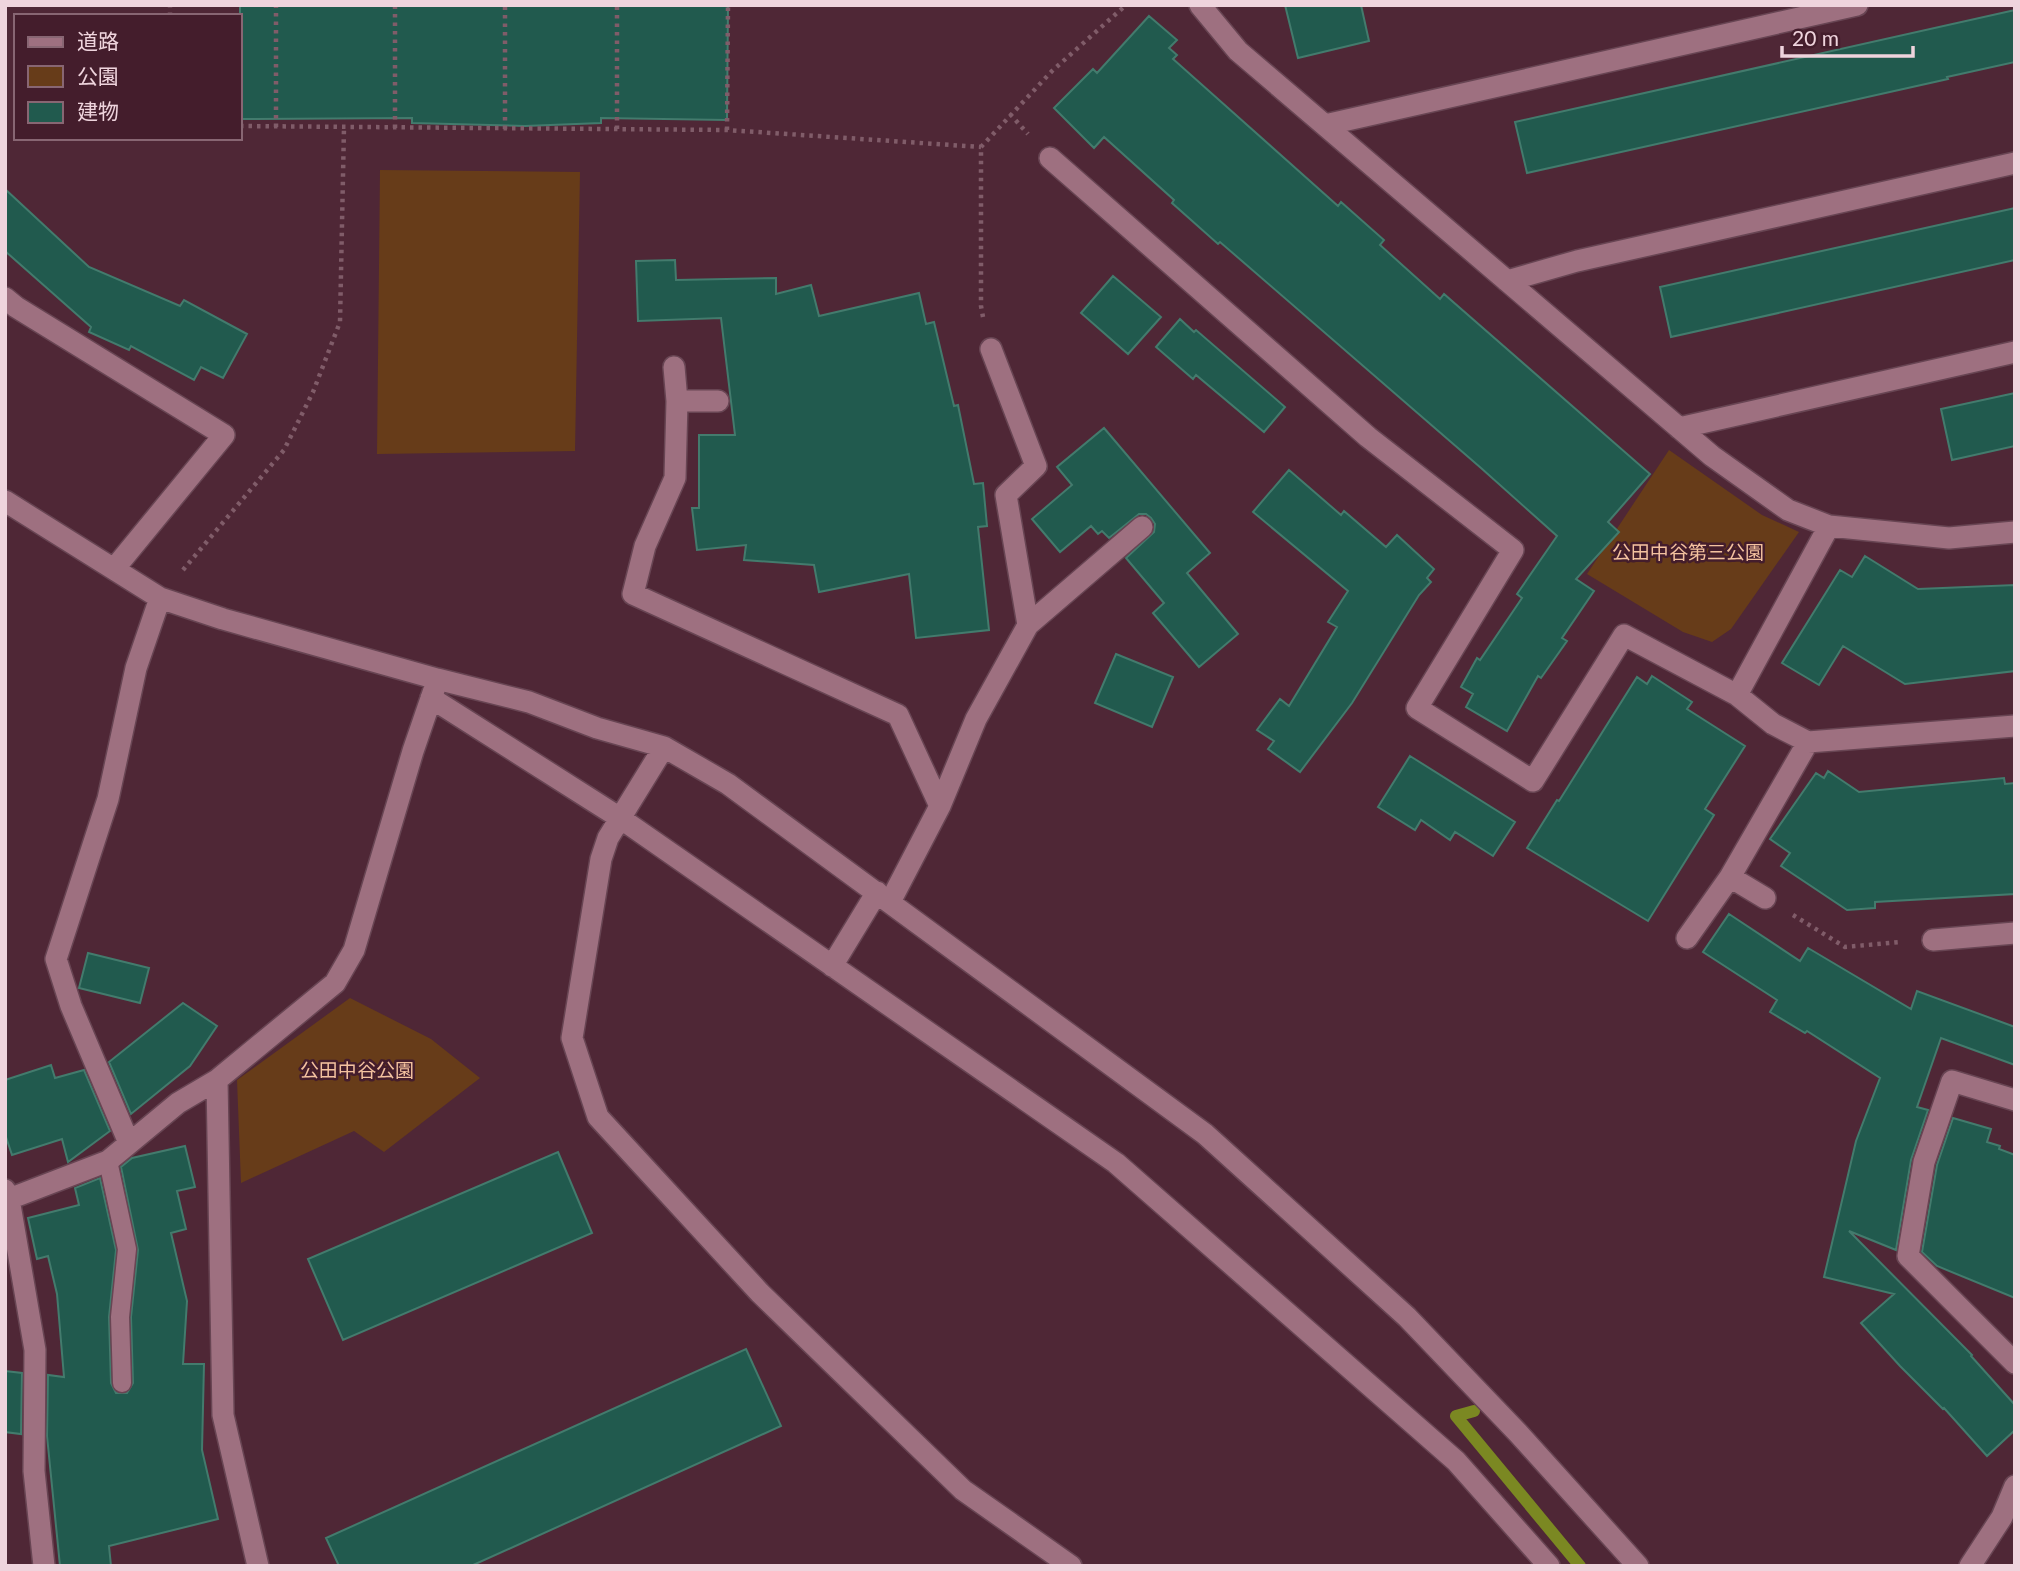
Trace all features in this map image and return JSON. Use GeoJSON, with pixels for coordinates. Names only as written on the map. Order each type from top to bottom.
{"type":"FeatureCollection","features":[{"type":"Feature","properties":{"kind":"street"},"geometry":{"type":"LineString","coordinates":[[1200,5],[1238,51],[1678,428],[1712,456],[1788,510],[1829,526],[1949,538],[2015,532]]}},
{"type":"Feature","properties":{"kind":"street"},"geometry":{"type":"LineString","coordinates":[[1325,125],[1857,5]]}},
{"type":"Feature","properties":{"kind":"street"},"geometry":{"type":"LineString","coordinates":[[1050,158],[1368,437],[1513,550],[1417,708],[1533,780],[1624,635],[1737,695],[1773,724],[1808,742],[2015,726]]}},
{"type":"Feature","properties":{"kind":"street"},"geometry":{"type":"LineString","coordinates":[[1507,281],[1577,261],[2015,163]]}},
{"type":"Feature","properties":{"kind":"street"},"geometry":{"type":"LineString","coordinates":[[5,298],[224,435],[114,569]]}},
{"type":"Feature","properties":{"kind":"street"},"geometry":{"type":"LineString","coordinates":[[991,349],[1036,466],[1006,495],[1028,625]]}},
{"type":"Feature","properties":{"kind":"street"},"geometry":{"type":"LineString","coordinates":[[1678,428],[2015,352]]}},
{"type":"Feature","properties":{"kind":"street"},"geometry":{"type":"LineString","coordinates":[[674,367],[677,401],[676,478],[645,546],[633,594],[898,715],[940,806]]}},
{"type":"Feature","properties":{"kind":"street"},"geometry":{"type":"LineString","coordinates":[[677,401],[718,401]]}},
{"type":"Feature","properties":{"kind":"street"},"geometry":{"type":"LineString","coordinates":[[5,500],[160,598],[434,688],[529,702],[597,728],[664,747],[728,785],[1205,1134],[1407,1317],[1518,1433],[1638,1566]]}},
{"type":"Feature","properties":{"kind":"street"},"geometry":{"type":"LineString","coordinates":[[1737,695],[1829,526]]}},
{"type":"Feature","properties":{"kind":"street"},"geometry":{"type":"LineString","coordinates":[[832,966],[883,897],[940,806],[976,719],[1028,625],[1142,527]]}},
{"type":"Feature","properties":{"kind":"street"},"geometry":{"type":"LineString","coordinates":[[129,1143],[71,1006],[56,959],[108,799],[136,668],[160,598]]}},
{"type":"Feature","properties":{"kind":"street"},"geometry":{"type":"LineString","coordinates":[[434,688],[1116,1163],[1456,1461],[1549,1566]]}},
{"type":"Feature","properties":{"kind":"street"},"geometry":{"type":"LineString","coordinates":[[44,1566],[34,1471],[35,1350],[7,1194],[108,1161],[178,1102],[217,1080],[335,983],[354,950],[412,751],[434,688]]}},
{"type":"Feature","properties":{"kind":"street"},"geometry":{"type":"LineString","coordinates":[[1687,938],[1730,877],[1808,742]]}},
{"type":"Feature","properties":{"kind":"street"},"geometry":{"type":"LineString","coordinates":[[664,747],[608,838],[601,859],[572,1038],[598,1117],[760,1293],[963,1490],[1071,1566]]}},
{"type":"Feature","properties":{"kind":"street"},"geometry":{"type":"LineString","coordinates":[[1730,877],[1765,898]]}},
{"type":"Feature","properties":{"kind":"street"},"geometry":{"type":"LineString","coordinates":[[1933,940],[2015,933]]}},
{"type":"Feature","properties":{"kind":"street"},"geometry":{"type":"LineString","coordinates":[[217,1080],[223,1415],[258,1566]]}},
{"type":"Feature","properties":{"kind":"street"},"geometry":{"type":"LineString","coordinates":[[2015,1100],[1952,1082],[1924,1162],[1908,1256],[2015,1363]]}},
{"type":"Feature","properties":{"kind":"street"},"geometry":{"type":"LineString","coordinates":[[1970,1566],[2002,1517],[2015,1486]]}},
{"type":"Feature","properties":{"kind":"lane"},"geometry":{"type":"LineString","coordinates":[[108,1161],[127,1249],[120,1317],[122,1383]]}},
{"type":"Feature","properties":{"kind":"path"},"geometry":{"type":"LineString","coordinates":[[276,5],[276,127]]}},
{"type":"Feature","properties":{"kind":"path"},"geometry":{"type":"LineString","coordinates":[[395,5],[395,128]]}},
{"type":"Feature","properties":{"kind":"path"},"geometry":{"type":"LineString","coordinates":[[505,5],[505,129]]}},
{"type":"Feature","properties":{"kind":"path"},"geometry":{"type":"LineString","coordinates":[[617,5],[617,129]]}},
{"type":"Feature","properties":{"kind":"path"},"geometry":{"type":"LineString","coordinates":[[727,130],[728,5]]}},
{"type":"Feature","properties":{"kind":"path"},"geometry":{"type":"LineString","coordinates":[[991,349],[981,306],[981,147],[1052,71],[1126,5]]}},
{"type":"Feature","properties":{"kind":"path"},"geometry":{"type":"LineString","coordinates":[[242,126],[727,130],[981,147]]}},
{"type":"Feature","properties":{"kind":"path"},"geometry":{"type":"LineString","coordinates":[[160,598],[284,450],[313,392],[340,322],[344,127]]}},
{"type":"Feature","properties":{"kind":"path"},"geometry":{"type":"LineString","coordinates":[[1765,898],[1845,947],[1933,940]]}},
{"type":"Feature","properties":{"kind":"green space"},"geometry":{"type":"Polygon","coordinates":[[[380,170],[580,172],[575,451],[377,454],[380,170]]]}},
{"type":"Feature","properties":{"kind":"green space","name":"公田中谷第三公園"},"geometry":{"type":"Polygon","coordinates":[[[1669,450],[1762,515],[1799,532],[1731,629],[1712,642],[1683,632],[1587,574],[1669,450]]]}},
{"type":"Feature","properties":{"kind":"green space","name":"公田中谷公園"},"geometry":{"type":"Polygon","coordinates":[[[350,998],[431,1039],[480,1078],[384,1152],[354,1131],[241,1183],[237,1080],[350,998]]]}},
{"type":"Feature","properties":{"kind":"building"},"geometry":{"type":"Polygon","coordinates":[[[240,5],[728,5],[727,120],[601,118],[601,123],[525,126],[412,123],[412,118],[242,119],[240,5]]]}},
{"type":"Feature","properties":{"kind":"building"},"geometry":{"type":"Polygon","coordinates":[[[1285,5],[1361,5],[1369,41],[1298,58],[1285,5]]]}},
{"type":"Feature","properties":{"kind":"building"},"geometry":{"type":"Polygon","coordinates":[[[2015,10],[2015,62],[1527,173],[1515,122],[2015,10]]]}},
{"type":"Feature","properties":{"kind":"building"},"geometry":{"type":"Polygon","coordinates":[[[1149,16],[1177,40],[1169,48],[1177,55],[1173,59],[1338,206],[1341,202],[1384,240],[1380,245],[1440,299],[1444,294],[1650,474],[1608,522],[1619,532],[1576,579],[1594,591],[1562,638],[1567,641],[1541,678],[1538,676],[1507,731],[1466,707],[1473,694],[1461,687],[1477,658],[1480,660],[1522,598],[1517,594],[1557,536],[1220,242],[1218,244],[1104,137],[1094,148],[1054,108],[1093,69],[1097,73],[1149,16]]]}},
{"type":"Feature","properties":{"kind":"building"},"geometry":{"type":"Polygon","coordinates":[[[5,189],[89,267],[180,306],[184,300],[247,334],[223,378],[201,367],[194,380],[131,346],[129,350],[89,332],[91,327],[5,251],[5,189]]]}},
{"type":"Feature","properties":{"kind":"building"},"geometry":{"type":"Polygon","coordinates":[[[2015,208],[2015,260],[1671,337],[1660,287],[2015,208]]]}},
{"type":"Feature","properties":{"kind":"building"},"geometry":{"type":"Polygon","coordinates":[[[675,260],[676,280],[776,278],[776,294],[811,285],[819,316],[919,293],[926,324],[934,322],[954,406],[958,405],[974,484],[983,483],[987,526],[978,527],[989,630],[916,638],[909,574],[819,592],[814,565],[744,560],[746,545],[697,550],[692,508],[699,508],[699,435],[735,435],[721,318],[638,321],[636,261],[675,260]]]}},
{"type":"Feature","properties":{"kind":"building"},"geometry":{"type":"Polygon","coordinates":[[[1113,276],[1161,317],[1128,354],[1081,313],[1113,276]]]}},
{"type":"Feature","properties":{"kind":"building"},"geometry":{"type":"Polygon","coordinates":[[[1180,319],[1285,407],[1264,432],[1196,375],[1193,379],[1156,347],[1180,319]]]}},
{"type":"Feature","properties":{"kind":"building"},"geometry":{"type":"Polygon","coordinates":[[[2015,393],[2015,446],[1952,460],[1941,409],[2015,393]]]}},
{"type":"Feature","properties":{"kind":"building"},"geometry":{"type":"Polygon","coordinates":[[[1104,428],[1210,553],[1187,573],[1238,634],[1199,667],[1153,613],[1164,603],[1126,558],[1154,532],[1155,524],[1151,518],[1146,514],[1139,514],[1109,538],[1102,531],[1098,534],[1091,526],[1060,552],[1032,519],[1072,485],[1057,467],[1104,428]]]}},
{"type":"Feature","properties":{"kind":"building"},"geometry":{"type":"Polygon","coordinates":[[[1289,470],[1341,515],[1344,511],[1386,547],[1397,535],[1434,569],[1427,578],[1431,582],[1419,595],[1352,703],[1300,772],[1268,749],[1274,741],[1257,730],[1280,699],[1289,706],[1337,627],[1328,622],[1348,591],[1253,512],[1289,470]]]}},
{"type":"Feature","properties":{"kind":"building"},"geometry":{"type":"Polygon","coordinates":[[[1865,556],[1918,589],[2015,585],[2015,671],[1905,684],[1843,646],[1819,685],[1782,663],[1840,570],[1852,577],[1865,556]]]}},
{"type":"Feature","properties":{"kind":"building"},"geometry":{"type":"Polygon","coordinates":[[[1116,654],[1173,677],[1152,727],[1095,703],[1116,654]]]}},
{"type":"Feature","properties":{"kind":"building"},"geometry":{"type":"Polygon","coordinates":[[[1652,676],[1692,702],[1687,709],[1745,746],[1705,809],[1714,815],[1648,921],[1527,848],[1637,677],[1647,684],[1652,676]]]}},
{"type":"Feature","properties":{"kind":"building"},"geometry":{"type":"Polygon","coordinates":[[[1410,756],[1515,822],[1493,856],[1455,832],[1450,840],[1421,820],[1415,830],[1378,807],[1410,756]]]}},
{"type":"Feature","properties":{"kind":"building"},"geometry":{"type":"Polygon","coordinates":[[[1828,771],[1859,792],[2004,778],[2005,784],[2015,783],[2015,894],[1875,902],[1875,908],[1847,910],[1781,866],[1790,853],[1770,839],[1816,773],[1824,778],[1828,771]]]}},
{"type":"Feature","properties":{"kind":"building"},"geometry":{"type":"Polygon","coordinates":[[[1729,914],[1800,961],[1808,948],[1911,1009],[1917,991],[2015,1027],[2015,1065],[1941,1038],[1917,1107],[1928,1110],[1911,1160],[1896,1250],[1849,1231],[1972,1355],[2015,1405],[2015,1430],[1987,1456],[1861,1323],[1894,1294],[1824,1277],[1856,1141],[1880,1078],[1807,1031],[1805,1033],[1770,1012],[1777,1000],[1703,952],[1729,914]]]}},
{"type":"Feature","properties":{"kind":"building"},"geometry":{"type":"Polygon","coordinates":[[[88,953],[149,968],[140,1003],[79,988],[88,953]]]}},
{"type":"Feature","properties":{"kind":"building"},"geometry":{"type":"Polygon","coordinates":[[[183,1003],[217,1026],[190,1066],[131,1114],[109,1062],[183,1003]]]}},
{"type":"Feature","properties":{"kind":"building"},"geometry":{"type":"Polygon","coordinates":[[[51,1065],[55,1078],[84,1070],[110,1131],[68,1162],[62,1139],[12,1155],[5,1134],[5,1080],[51,1065]]]}},
{"type":"Feature","properties":{"kind":"building"},"geometry":{"type":"Polygon","coordinates":[[[1953,1118],[1991,1129],[1987,1142],[2015,1155],[2015,1298],[1937,1266],[1922,1252],[1937,1165],[1953,1118]]]}},
{"type":"Feature","properties":{"kind":"building"},"geometry":{"type":"Polygon","coordinates":[[[185,1146],[195,1187],[177,1191],[186,1229],[171,1233],[187,1301],[183,1364],[204,1364],[202,1450],[218,1519],[109,1546],[111,1566],[60,1566],[47,1436],[48,1375],[64,1377],[57,1294],[48,1256],[37,1259],[28,1218],[79,1205],[75,1188],[100,1178],[116,1250],[109,1317],[111,1383],[116,1393],[127,1393],[133,1383],[131,1317],[138,1250],[121,1167],[132,1158],[185,1146]]]}},
{"type":"Feature","properties":{"kind":"building"},"geometry":{"type":"Polygon","coordinates":[[[558,1152],[592,1233],[343,1340],[308,1259],[558,1152]]]}},
{"type":"Feature","properties":{"kind":"building"},"geometry":{"type":"Polygon","coordinates":[[[746,1349],[781,1426],[471,1566],[339,1566],[326,1538],[746,1349]]]}},
{"type":"Feature","properties":{"kind":"building"},"geometry":{"type":"Polygon","coordinates":[[[5,1371],[22,1373],[21,1434],[5,1432],[5,1371]]]}},
{"type":"Feature","properties":{"kind":"waterway"},"geometry":{"type":"LineString","coordinates":[[1474,1411],[1456,1416],[1580,1566]]}}]}
